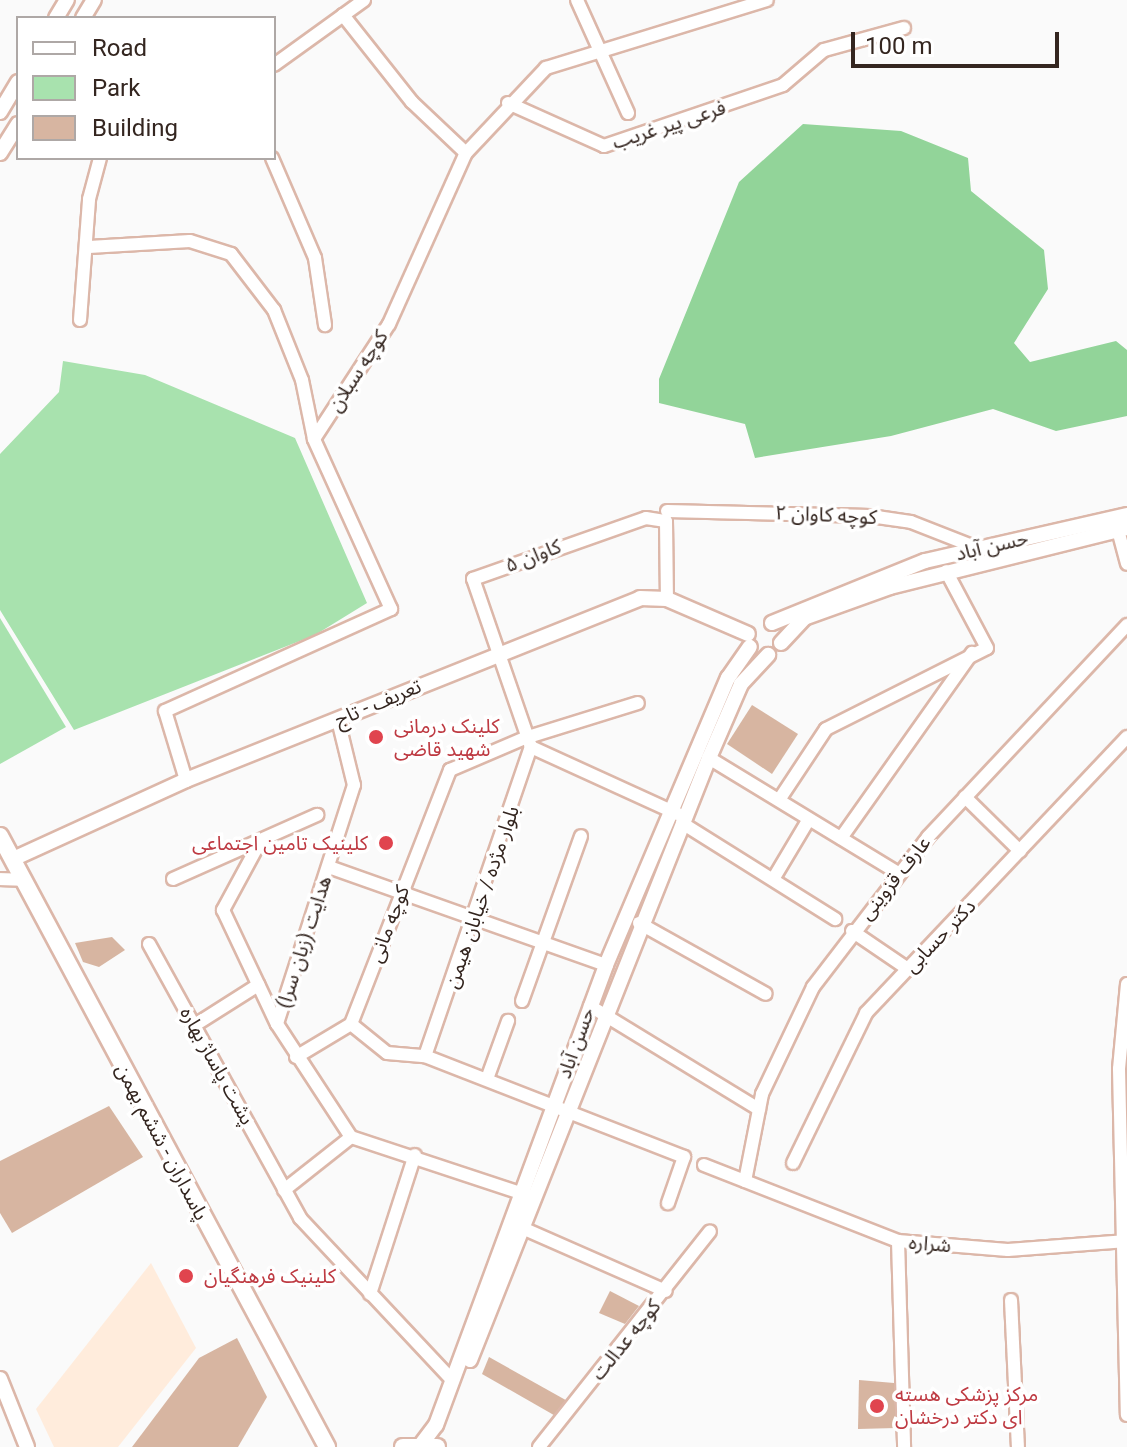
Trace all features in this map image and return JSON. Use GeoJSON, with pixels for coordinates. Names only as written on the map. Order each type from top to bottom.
{"type":"FeatureCollection","features":[{"type":"Feature","properties":{"kind":"main road","name":"پاسداران - ششم بهمن"},"geometry":{"type":"LineString","coordinates":[[0,836],[327,1447]]}},
{"type":"Feature","properties":{"kind":"main road"},"geometry":{"type":"LineString","coordinates":[[403,1447],[431,1446]]}},
{"type":"Feature","properties":{"kind":"street"},"geometry":{"type":"LineString","coordinates":[[276,64],[364,0]]}},
{"type":"Feature","properties":{"kind":"street"},"geometry":{"type":"LineString","coordinates":[[577,0],[628,113]]}},
{"type":"Feature","properties":{"kind":"street","name":"کوچه سبلان"},"geometry":{"type":"LineString","coordinates":[[314,439],[389,324],[466,153],[508,103],[546,68],[604,56],[746,3],[767,0]]}},
{"type":"Feature","properties":{"kind":"street"},"geometry":{"type":"LineString","coordinates":[[343,15],[412,102],[466,153]]}},
{"type":"Feature","properties":{"kind":"street","name":"فرعی پیر غریب"},"geometry":{"type":"LineString","coordinates":[[508,103],[604,146],[783,85],[824,50],[904,28]]}},
{"type":"Feature","properties":{"kind":"street"},"geometry":{"type":"LineString","coordinates":[[0,112],[16,85]]}},
{"type":"Feature","properties":{"kind":"street"},"geometry":{"type":"LineString","coordinates":[[0,153],[16,127]]}},
{"type":"Feature","properties":{"kind":"street"},"geometry":{"type":"LineString","coordinates":[[80,320],[89,247],[89,199],[99,160]]}},
{"type":"Feature","properties":{"kind":"street"},"geometry":{"type":"LineString","coordinates":[[273,160],[315,258],[325,325]]}},
{"type":"Feature","properties":{"kind":"street"},"geometry":{"type":"LineString","coordinates":[[89,247],[190,241],[231,254],[274,310],[302,380],[314,439],[391,609],[165,711],[186,780]]}},
{"type":"Feature","properties":{"kind":"street","name":"حسن آباد"},"geometry":{"type":"LineString","coordinates":[[431,1446],[452,1380],[596,1010],[639,923],[728,678],[760,622],[772,623],[845,589],[980,549],[1127,515]]}},
{"type":"Feature","properties":{"kind":"street"},"geometry":{"type":"LineString","coordinates":[[667,516],[667,599]]}},
{"type":"Feature","properties":{"kind":"street","name":"کوچه کاوان ۲"},"geometry":{"type":"LineString","coordinates":[[667,516],[870,516],[911,522],[980,549]]}},
{"type":"Feature","properties":{"kind":"street","name":"کاوان ۵"},"geometry":{"type":"LineString","coordinates":[[493,653],[473,579],[610,527],[667,516]]}},
{"type":"Feature","properties":{"kind":"street"},"geometry":{"type":"LineString","coordinates":[[1122,529],[1127,564]]}},
{"type":"Feature","properties":{"kind":"street","name":"حسن آباد"},"geometry":{"type":"LineString","coordinates":[[596,1010],[606,965],[709,758],[741,684],[804,618],[946,571],[1122,529]]}},
{"type":"Feature","properties":{"kind":"street"},"geometry":{"type":"LineString","coordinates":[[779,800],[826,729],[988,643],[946,571]]}},
{"type":"Feature","properties":{"kind":"street","name":"تعریف - تاج"},"geometry":{"type":"LineString","coordinates":[[13,859],[186,780],[338,720],[493,653],[640,598],[667,599],[749,641],[768,655]]}},
{"type":"Feature","properties":{"kind":"street"},"geometry":{"type":"LineString","coordinates":[[772,623],[781,643]]}},
{"type":"Feature","properties":{"kind":"street","name":"عارف قزوینی"},"geometry":{"type":"LineString","coordinates":[[745,1181],[759,1109],[813,987],[898,873],[1127,625]]}},
{"type":"Feature","properties":{"kind":"street"},"geometry":{"type":"LineString","coordinates":[[493,653],[528,742],[679,817],[775,876],[835,919]]}},
{"type":"Feature","properties":{"kind":"street"},"geometry":{"type":"LineString","coordinates":[[841,838],[972,653]]}},
{"type":"Feature","properties":{"kind":"street"},"geometry":{"type":"LineString","coordinates":[[528,742],[638,703]]}},
{"type":"Feature","properties":{"kind":"street","name":"هدایت (زبان سرا)"},"geometry":{"type":"LineString","coordinates":[[338,720],[354,778],[329,867],[277,1024],[351,1137]]}},
{"type":"Feature","properties":{"kind":"street","name":"دکتر حسابی"},"geometry":{"type":"LineString","coordinates":[[793,1163],[866,1013],[1127,737]]}},
{"type":"Feature","properties":{"kind":"street","name":"کوچه مانی"},"geometry":{"type":"LineString","coordinates":[[351,1024],[400,892],[454,767],[528,742]]}},
{"type":"Feature","properties":{"kind":"street","name":"بلوار مژده / خیابان هیمن"},"geometry":{"type":"LineString","coordinates":[[425,1056],[475,919],[528,742]]}},
{"type":"Feature","properties":{"kind":"street"},"geometry":{"type":"LineString","coordinates":[[709,758],[898,873]]}},
{"type":"Feature","properties":{"kind":"street"},"geometry":{"type":"LineString","coordinates":[[965,797],[1020,851]]}},
{"type":"Feature","properties":{"kind":"street"},"geometry":{"type":"LineString","coordinates":[[173,879],[317,815]]}},
{"type":"Feature","properties":{"kind":"street"},"geometry":{"type":"LineString","coordinates":[[775,876],[809,819]]}},
{"type":"Feature","properties":{"kind":"street"},"geometry":{"type":"LineString","coordinates":[[522,1001],[581,836]]}},
{"type":"Feature","properties":{"kind":"street"},"geometry":{"type":"LineString","coordinates":[[261,840],[223,910],[277,1024]]}},
{"type":"Feature","properties":{"kind":"street"},"geometry":{"type":"LineString","coordinates":[[329,867],[606,965]]}},
{"type":"Feature","properties":{"kind":"street"},"geometry":{"type":"LineString","coordinates":[[0,879],[24,880]]}},
{"type":"Feature","properties":{"kind":"street"},"geometry":{"type":"LineString","coordinates":[[639,923],[766,994]]}},
{"type":"Feature","properties":{"kind":"street"},"geometry":{"type":"LineString","coordinates":[[852,931],[908,969]]}},
{"type":"Feature","properties":{"kind":"street","name":"پشت پاساژ بهاره"},"geometry":{"type":"LineString","coordinates":[[149,944],[300,1218],[452,1380]]}},
{"type":"Feature","properties":{"kind":"street"},"geometry":{"type":"LineString","coordinates":[[1127,984],[1123,1070],[1127,1415]]}},
{"type":"Feature","properties":{"kind":"street"},"geometry":{"type":"LineString","coordinates":[[195,1025],[258,985]]}},
{"type":"Feature","properties":{"kind":"street"},"geometry":{"type":"LineString","coordinates":[[596,1010],[759,1109]]}},
{"type":"Feature","properties":{"kind":"street"},"geometry":{"type":"LineString","coordinates":[[487,1079],[508,1021]]}},
{"type":"Feature","properties":{"kind":"street"},"geometry":{"type":"LineString","coordinates":[[296,1057],[351,1024],[387,1053],[425,1056],[560,1106],[684,1157],[668,1203]]}},
{"type":"Feature","properties":{"kind":"street"},"geometry":{"type":"LineString","coordinates":[[284,1190],[351,1137],[415,1155],[526,1195]]}},
{"type":"Feature","properties":{"kind":"street"},"geometry":{"type":"LineString","coordinates":[[370,1294],[415,1155]]}},
{"type":"Feature","properties":{"kind":"street","name":"شراره"},"geometry":{"type":"LineString","coordinates":[[704,1165],[898,1241],[1008,1250],[1125,1241]]}},
{"type":"Feature","properties":{"kind":"street","name":"حسن آباد"},"geometry":{"type":"LineString","coordinates":[[431,1446],[520,1227],[526,1195]]}},
{"type":"Feature","properties":{"kind":"street"},"geometry":{"type":"LineString","coordinates":[[520,1227],[666,1291]]}},
{"type":"Feature","properties":{"kind":"street","name":"کوچه عدالت"},"geometry":{"type":"LineString","coordinates":[[539,1447],[666,1291],[710,1231]]}},
{"type":"Feature","properties":{"kind":"street"},"geometry":{"type":"LineString","coordinates":[[898,1241],[904,1447]]}},
{"type":"Feature","properties":{"kind":"street"},"geometry":{"type":"LineString","coordinates":[[1011,1300],[1018,1447]]}},
{"type":"Feature","properties":{"kind":"street"},"geometry":{"type":"LineString","coordinates":[[0,1379],[27,1447]]}},
{"type":"Feature","properties":{"kind":"shaded area"},"geometry":{"type":"Polygon","coordinates":[[[151,1263],[196,1348],[118,1447],[54,1447],[36,1409],[151,1263]]]}},
{"type":"Feature","properties":{"kind":"green space"},"geometry":{"type":"Polygon","coordinates":[[[803,124],[901,131],[968,158],[971,191],[1044,250],[1048,289],[1014,343],[1030,362],[1116,341],[1127,350],[1127,416],[1056,431],[993,409],[891,436],[755,458],[745,424],[659,403],[659,379],[739,182],[803,124]]]}},
{"type":"Feature","properties":{"kind":"green space"},"geometry":{"type":"Polygon","coordinates":[[[63,361],[145,375],[295,438],[367,603],[315,635],[74,730],[0,610],[0,454],[59,392],[63,361]]]}},
{"type":"Feature","properties":{"kind":"green space"},"geometry":{"type":"Polygon","coordinates":[[[0,618],[66,727],[0,764],[0,618]]]}},
{"type":"Feature","properties":{"kind":"building"},"geometry":{"type":"Polygon","coordinates":[[[752,705],[798,734],[772,774],[727,744],[752,705]]]}},
{"type":"Feature","properties":{"kind":"building"},"geometry":{"type":"Polygon","coordinates":[[[112,937],[125,950],[99,967],[83,962],[75,943],[112,937]]]}},
{"type":"Feature","properties":{"kind":"building"},"geometry":{"type":"Polygon","coordinates":[[[109,1106],[143,1157],[12,1233],[0,1213],[0,1161],[109,1106]]]}},
{"type":"Feature","properties":{"kind":"building"},"geometry":{"type":"Polygon","coordinates":[[[610,1291],[639,1306],[625,1324],[599,1313],[610,1291]]]}},
{"type":"Feature","properties":{"kind":"building"},"geometry":{"type":"Polygon","coordinates":[[[237,1338],[267,1397],[238,1447],[132,1447],[199,1358],[237,1338]]]}},
{"type":"Feature","properties":{"kind":"building"},"geometry":{"type":"Polygon","coordinates":[[[489,1357],[571,1403],[559,1418],[482,1374],[489,1357]]]}},
{"type":"Feature","properties":{"kind":"building","name":"مرکز پزشکی هسته ای دکتر درخشان"},"geometry":{"type":"Polygon","coordinates":[[[859,1380],[894,1383],[896,1428],[858,1429],[859,1380]]]}},
{"type":"Feature","properties":{"kind":"place","name":"کلینک درمانی شهید قاضی"},"geometry":{"type":"Point","coordinates":[376,737]}},
{"type":"Feature","properties":{"kind":"place","name":"کلینیک تامین اجتماعی"},"geometry":{"type":"Point","coordinates":[386,843]}},
{"type":"Feature","properties":{"kind":"place","name":"کلینیک فرهنگیان"},"geometry":{"type":"Point","coordinates":[186,1276]}},
{"type":"Feature","properties":{"kind":"place","name":"مرکز پزشکی هسته ای دکتر درخشان"},"geometry":{"type":"Point","coordinates":[877,1406]}}]}
